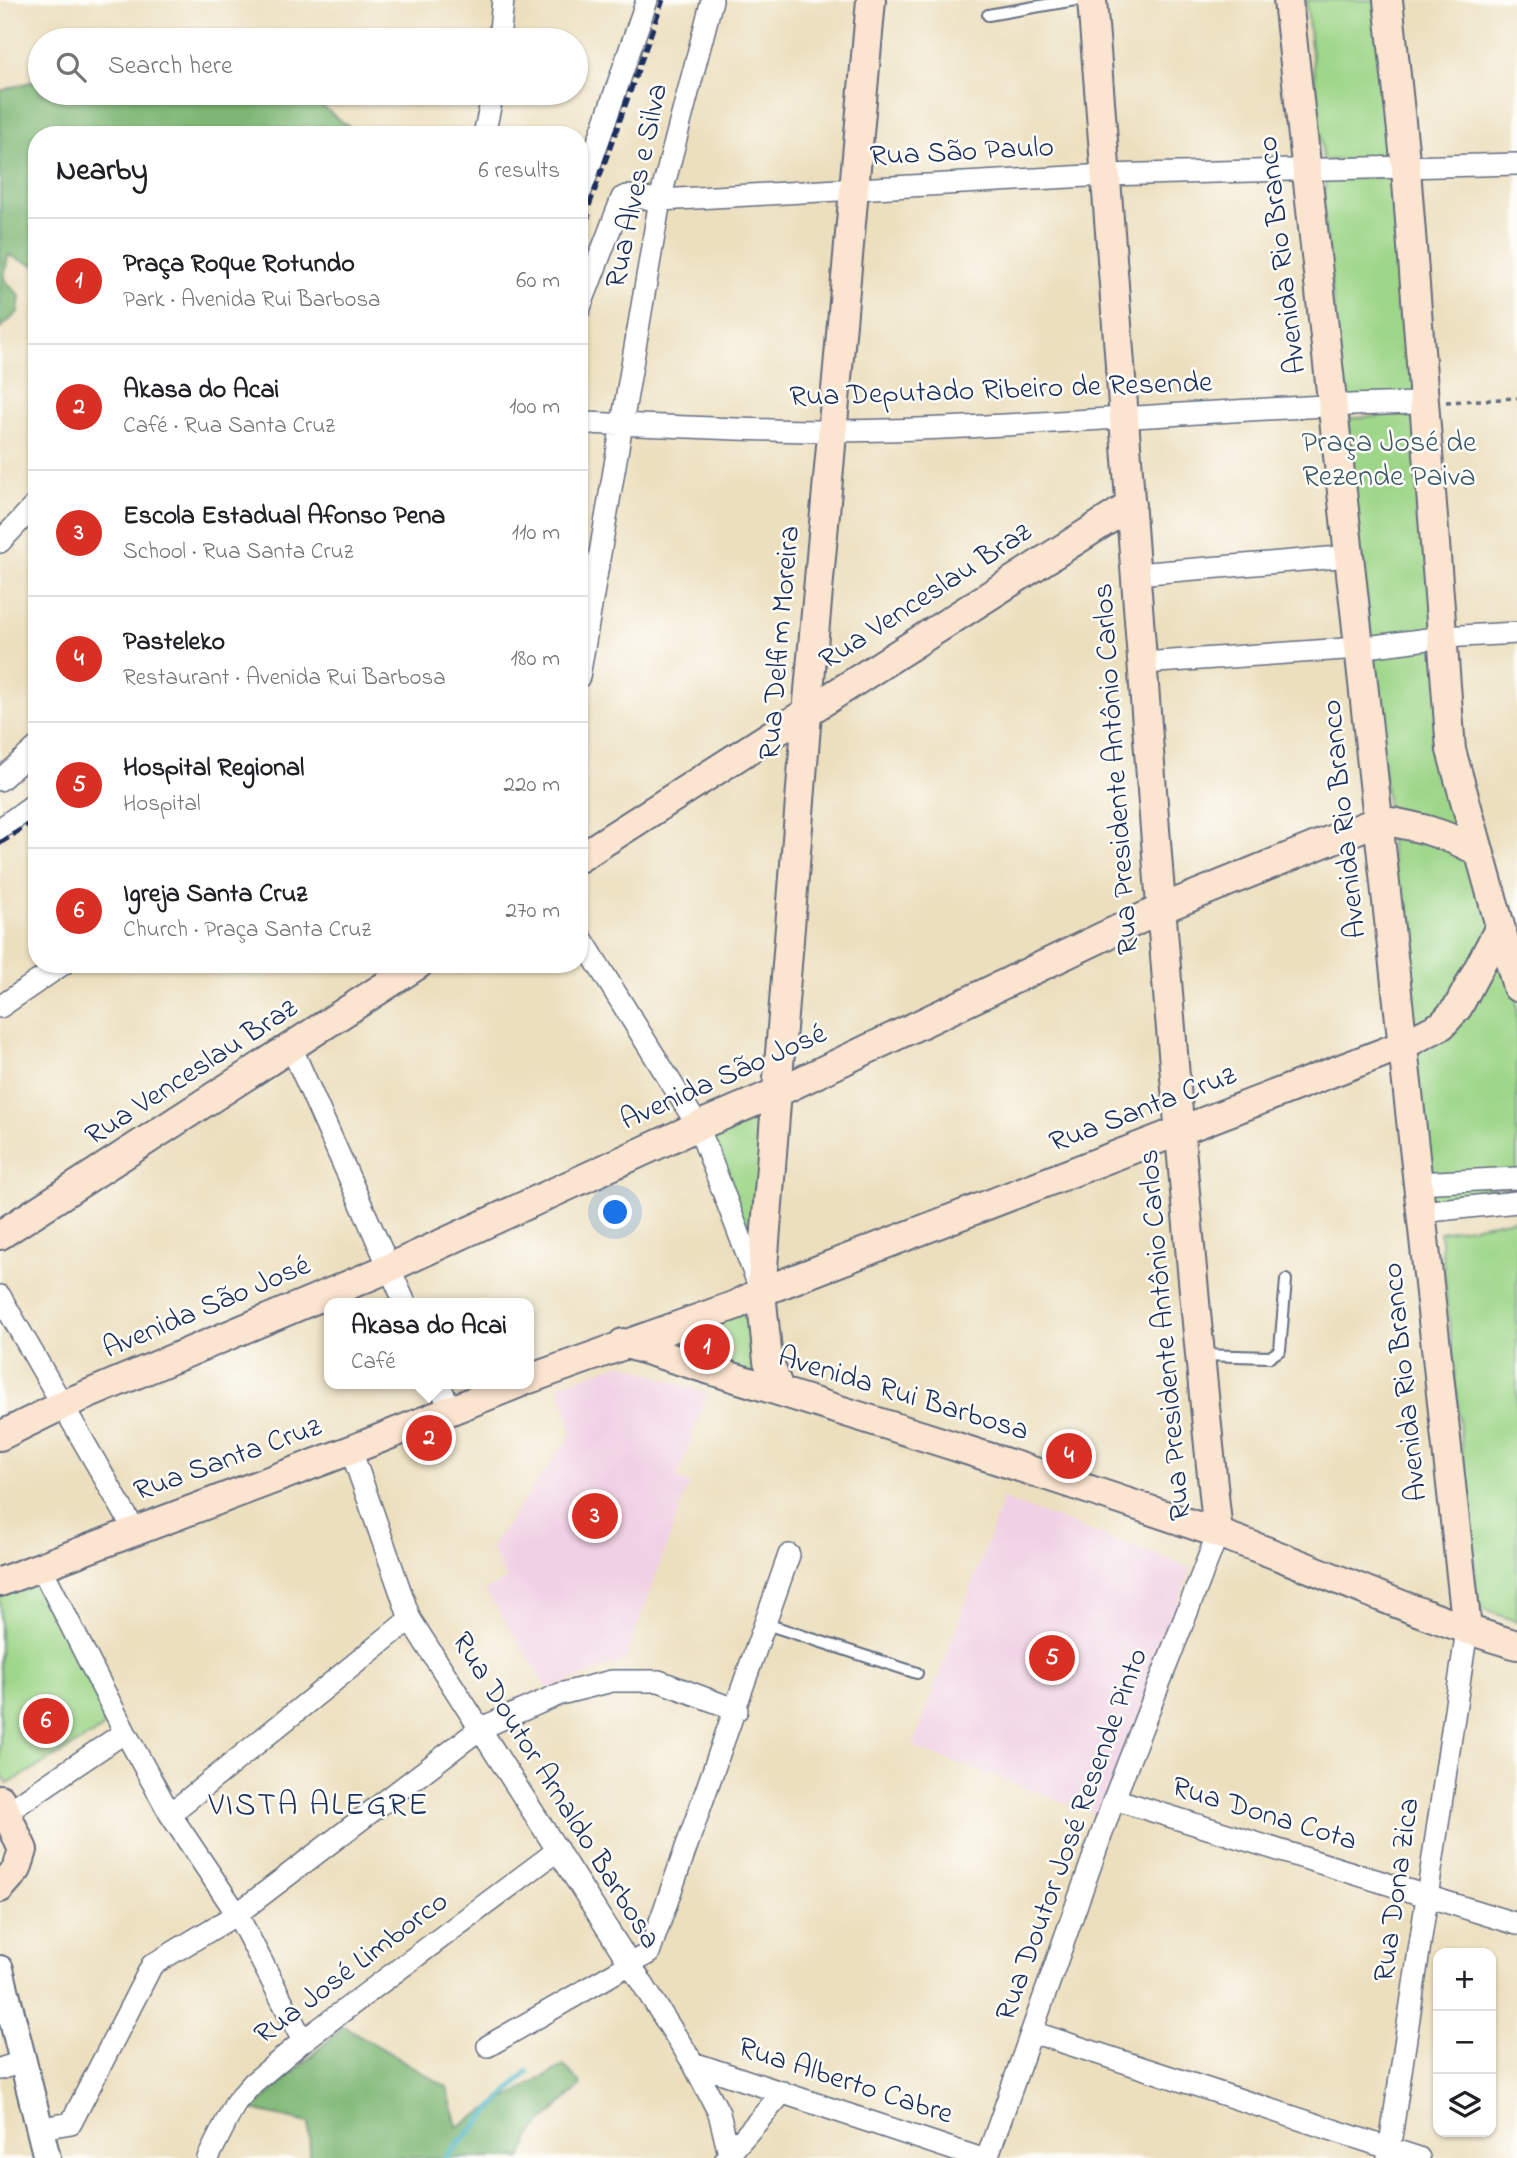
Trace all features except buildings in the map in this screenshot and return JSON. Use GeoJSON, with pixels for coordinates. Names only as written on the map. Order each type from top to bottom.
{"type":"FeatureCollection","features":[{"type":"Feature","properties":{"kind":"main road","name":"Rua Delfim Moreira"},"geometry":{"type":"LineString","coordinates":[[780,1391],[768,1361],[761,1292],[807,713],[871,0]]}},
{"type":"Feature","properties":{"kind":"main road","name":"Rua Presidente Antônio Carlos"},"geometry":{"type":"LineString","coordinates":[[1092,0],[1161,909],[1199,1355],[1218,1533]]}},
{"type":"Feature","properties":{"kind":"main road","name":"Avenida Rio Branco"},"geometry":{"type":"LineString","coordinates":[[1288,0],[1335,404],[1416,1183],[1467,1630]]}},
{"type":"Feature","properties":{"kind":"main road"},"geometry":{"type":"LineString","coordinates":[[1388,0],[1406,169],[1451,750],[1517,987]]}},
{"type":"Feature","properties":{"kind":"main road","name":"Rua Venceslau Braz"},"geometry":{"type":"LineString","coordinates":[[588,852],[1131,505]]}},
{"type":"Feature","properties":{"kind":"main road"},"geometry":{"type":"LineString","coordinates":[[1380,820],[1440,833],[1478,851]]}},
{"type":"Feature","properties":{"kind":"main road","name":"Avenida São José"},"geometry":{"type":"LineString","coordinates":[[0,1436],[65,1404],[389,1268],[778,1092],[1161,909],[1380,820]]}},
{"type":"Feature","properties":{"kind":"main road","name":"Rua Santa Cruz"},"geometry":{"type":"LineString","coordinates":[[623,1343],[730,1307],[761,1292],[1403,1045],[1442,1025],[1458,1007],[1499,929]]}},
{"type":"Feature","properties":{"kind":"main road","name":"Rua Venceslau Braz"},"geometry":{"type":"LineString","coordinates":[[0,1235],[292,1049],[406,973]]}},
{"type":"Feature","properties":{"kind":"main road"},"geometry":{"type":"LineString","coordinates":[[534,1377],[623,1343]]}},
{"type":"Feature","properties":{"kind":"main road","name":"Avenida Rui Barbosa"},"geometry":{"type":"LineString","coordinates":[[623,1343],[1066,1481],[1218,1533],[1467,1630],[1517,1645]]}},
{"type":"Feature","properties":{"kind":"main road","name":"Rua Santa Cruz"},"geometry":{"type":"LineString","coordinates":[[0,1582],[351,1450],[504,1389]]}},
{"type":"Feature","properties":{"kind":"main road"},"geometry":{"type":"LineString","coordinates":[[0,1888],[17,1869],[23,1854],[4,1806]]}},
{"type":"Feature","properties":{"kind":"street"},"geometry":{"type":"LineString","coordinates":[[500,28],[503,0]]}},
{"type":"Feature","properties":{"kind":"street"},"geometry":{"type":"LineString","coordinates":[[588,171],[647,0]]}},
{"type":"Feature","properties":{"kind":"street","name":"Rua Alves e Silva"},"geometry":{"type":"LineString","coordinates":[[588,597],[660,200],[712,0]]}},
{"type":"Feature","properties":{"kind":"street"},"geometry":{"type":"LineString","coordinates":[[486,126],[490,105]]}},
{"type":"Feature","properties":{"kind":"street"},"geometry":{"type":"LineString","coordinates":[[1406,169],[1517,164]]}},
{"type":"Feature","properties":{"kind":"street","name":"Rua São Paulo"},"geometry":{"type":"LineString","coordinates":[[588,287],[622,198],[660,200],[1106,175],[1406,169]]}},
{"type":"Feature","properties":{"kind":"street","name":"Rua Deputado Ribeiro de Resende"},"geometry":{"type":"LineString","coordinates":[[588,423],[832,430],[1123,420],[1335,404],[1425,403]]}},
{"type":"Feature","properties":{"kind":"street"},"geometry":{"type":"LineString","coordinates":[[0,542],[28,512]]}},
{"type":"Feature","properties":{"kind":"street"},"geometry":{"type":"LineString","coordinates":[[1136,574],[1351,556]]}},
{"type":"Feature","properties":{"kind":"street"},"geometry":{"type":"LineString","coordinates":[[1143,663],[1359,648],[1443,637],[1517,633]]}},
{"type":"Feature","properties":{"kind":"street"},"geometry":{"type":"LineString","coordinates":[[0,780],[28,755]]}},
{"type":"Feature","properties":{"kind":"street"},"geometry":{"type":"LineString","coordinates":[[0,829],[28,809]]}},
{"type":"Feature","properties":{"kind":"street"},"geometry":{"type":"LineString","coordinates":[[588,949],[698,1126],[761,1292]]}},
{"type":"Feature","properties":{"kind":"street"},"geometry":{"type":"LineString","coordinates":[[0,1007],[50,973]]}},
{"type":"Feature","properties":{"kind":"street"},"geometry":{"type":"LineString","coordinates":[[292,1049],[402,1298]]}},
{"type":"Feature","properties":{"kind":"street"},"geometry":{"type":"LineString","coordinates":[[1416,1183],[1517,1178]]}},
{"type":"Feature","properties":{"kind":"street"},"geometry":{"type":"LineString","coordinates":[[1420,1212],[1517,1202]]}},
{"type":"Feature","properties":{"kind":"street"},"geometry":{"type":"LineString","coordinates":[[0,1296],[65,1404],[135,1531]]}},
{"type":"Feature","properties":{"kind":"street"},"geometry":{"type":"LineString","coordinates":[[441,1389],[451,1410]]}},
{"type":"Feature","properties":{"kind":"street","name":"Rua Doutor Arnaldo Barbosa"},"geometry":{"type":"LineString","coordinates":[[351,1450],[410,1619],[693,2063],[719,2113],[728,2156]]}},
{"type":"Feature","properties":{"kind":"street","name":"Rua Doutor José Resende Pinto"},"geometry":{"type":"LineString","coordinates":[[986,2158],[1114,1799],[1218,1533]]}},
{"type":"Feature","properties":{"kind":"street"},"geometry":{"type":"LineString","coordinates":[[488,2046],[649,1953],[737,1710],[789,1555]]}},
{"type":"Feature","properties":{"kind":"street"},"geometry":{"type":"LineString","coordinates":[[41,1567],[170,1814],[237,1914],[303,2041]]}},
{"type":"Feature","properties":{"kind":"street"},"geometry":{"type":"LineString","coordinates":[[170,1814],[410,1619]]}},
{"type":"Feature","properties":{"kind":"street","name":"Rua Dona Zica"},"geometry":{"type":"LineString","coordinates":[[1389,2153],[1467,1630]]}},
{"type":"Feature","properties":{"kind":"street"},"geometry":{"type":"LineString","coordinates":[[41,2128],[71,2123],[152,1965],[237,1914],[481,1728],[560,1694],[612,1681],[659,1681],[737,1710]]}},
{"type":"Feature","properties":{"kind":"street"},"geometry":{"type":"LineString","coordinates":[[4,1806],[125,1732]]}},
{"type":"Feature","properties":{"kind":"street","name":"Rua Dona Cota"},"geometry":{"type":"LineString","coordinates":[[1114,1799],[1517,1924]]}},
{"type":"Feature","properties":{"kind":"street","name":"Rua José Limborco"},"geometry":{"type":"LineString","coordinates":[[208,2158],[236,2102],[253,2083],[303,2041],[558,1850]]}},
{"type":"Feature","properties":{"kind":"street"},"geometry":{"type":"LineString","coordinates":[[0,1969],[12,2065],[41,2128],[47,2158]]}},
{"type":"Feature","properties":{"kind":"street"},"geometry":{"type":"LineString","coordinates":[[1032,2032],[1389,2153],[1419,2158]]}},
{"type":"Feature","properties":{"kind":"street","name":"Rua Alberto Cabre"},"geometry":{"type":"LineString","coordinates":[[693,2063],[979,2158]]}},
{"type":"Feature","properties":{"kind":"street"},"geometry":{"type":"LineString","coordinates":[[728,2156],[783,2092]]}},
{"type":"Feature","properties":{"kind":"lane"},"geometry":{"type":"LineString","coordinates":[[988,15],[1075,0]]}},
{"type":"Feature","properties":{"kind":"lane"},"geometry":{"type":"LineString","coordinates":[[1199,1355],[1270,1357],[1280,1350],[1286,1280]]}},
{"type":"Feature","properties":{"kind":"lane"},"geometry":{"type":"LineString","coordinates":[[766,1624],[917,1673]]}},
{"type":"Feature","properties":{"kind":"path"},"geometry":{"type":"LineString","coordinates":[[1425,403],[1517,398]]}},
{"type":"Feature","properties":{"kind":"shaded area"},"geometry":{"type":"Polygon","coordinates":[[[621,1363],[707,1394],[677,1479],[689,1484],[625,1661],[548,1689],[485,1590],[507,1580],[490,1548],[572,1433],[559,1385],[621,1363]]]}},
{"type":"Feature","properties":{"kind":"shaded area"},"geometry":{"type":"Polygon","coordinates":[[[1003,1499],[1191,1568],[1102,1816],[913,1747],[1003,1499]]]}},
{"type":"Feature","properties":{"kind":"green space"},"geometry":{"type":"Polygon","coordinates":[[[1306,0],[1379,0],[1394,161],[1323,160],[1306,0]]]}},
{"type":"Feature","properties":{"kind":"green space"},"geometry":{"type":"Polygon","coordinates":[[[28,83],[28,105],[320,105],[348,126],[28,126],[28,263],[8,255],[4,279],[20,296],[18,312],[0,329],[0,91],[28,83]]]}},
{"type":"Feature","properties":{"kind":"green space","name":"Praça José de Rezende Paiva"},"geometry":{"type":"Polygon","coordinates":[[[1328,177],[1400,177],[1420,398],[1353,402],[1342,387],[1322,197],[1328,177]]]}},
{"type":"Feature","properties":{"kind":"green space","name":"Praça José de Rezende Paiva"},"geometry":{"type":"Polygon","coordinates":[[[1422,412],[1468,829],[1389,820],[1346,419],[1422,412]]]}},
{"type":"Feature","properties":{"kind":"green space"},"geometry":{"type":"Polygon","coordinates":[[[1389,832],[1473,850],[1517,1000],[1517,1182],[1430,1201],[1389,832]]]}},
{"type":"Feature","properties":{"kind":"green space"},"geometry":{"type":"Polygon","coordinates":[[[775,1102],[758,1279],[707,1138],[775,1102]]]}},
{"type":"Feature","properties":{"kind":"green space"},"geometry":{"type":"Polygon","coordinates":[[[1517,1219],[1517,1621],[1478,1608],[1440,1232],[1517,1219]]]}},
{"type":"Feature","properties":{"kind":"green space"},"geometry":{"type":"Polygon","coordinates":[[[748,1309],[751,1352],[765,1379],[647,1342],[748,1309]]]}},
{"type":"Feature","properties":{"kind":"green space"},"geometry":{"type":"Polygon","coordinates":[[[25,1579],[43,1586],[107,1714],[102,1729],[8,1784],[0,1771],[0,1590],[25,1579]]]}},
{"type":"Feature","properties":{"kind":"green space"},"geometry":{"type":"Polygon","coordinates":[[[344,2026],[447,2087],[457,2127],[564,2065],[581,2085],[533,2132],[521,2158],[310,2158],[309,2123],[252,2110],[344,2026]]]}},
{"type":"Feature","properties":{"kind":"waterway"},"geometry":{"type":"LineString","coordinates":[[445,2158],[527,2072]]}},
{"type":"Feature","properties":{"kind":"railway"},"geometry":{"type":"LineString","coordinates":[[588,209],[663,0]]}},
{"type":"Feature","properties":{"kind":"railway"},"geometry":{"type":"LineString","coordinates":[[0,843],[28,825]]}},
{"type":"Feature","properties":{"kind":"place","name":"Praça Roque Rotundo"},"geometry":{"type":"Point","coordinates":[707,1347]}},
{"type":"Feature","properties":{"kind":"place","name":"Akasa do Acai"},"geometry":{"type":"Point","coordinates":[429,1438]}},
{"type":"Feature","properties":{"kind":"place","name":"Pasteleko"},"geometry":{"type":"Point","coordinates":[1069,1456]}},
{"type":"Feature","properties":{"kind":"place","name":"Escola Estadual Afonso Pena"},"geometry":{"type":"Point","coordinates":[595,1516]}},
{"type":"Feature","properties":{"kind":"place","name":"Hospital Regional"},"geometry":{"type":"Point","coordinates":[1052,1658]}},
{"type":"Feature","properties":{"kind":"place","name":"Igreja Santa Cruz"},"geometry":{"type":"Point","coordinates":[46,1721]}},
{"type":"Feature","properties":{"kind":"district","name":"VISTA ALEGRE"},"geometry":{"type":"Point","coordinates":[319,1806]}}]}
